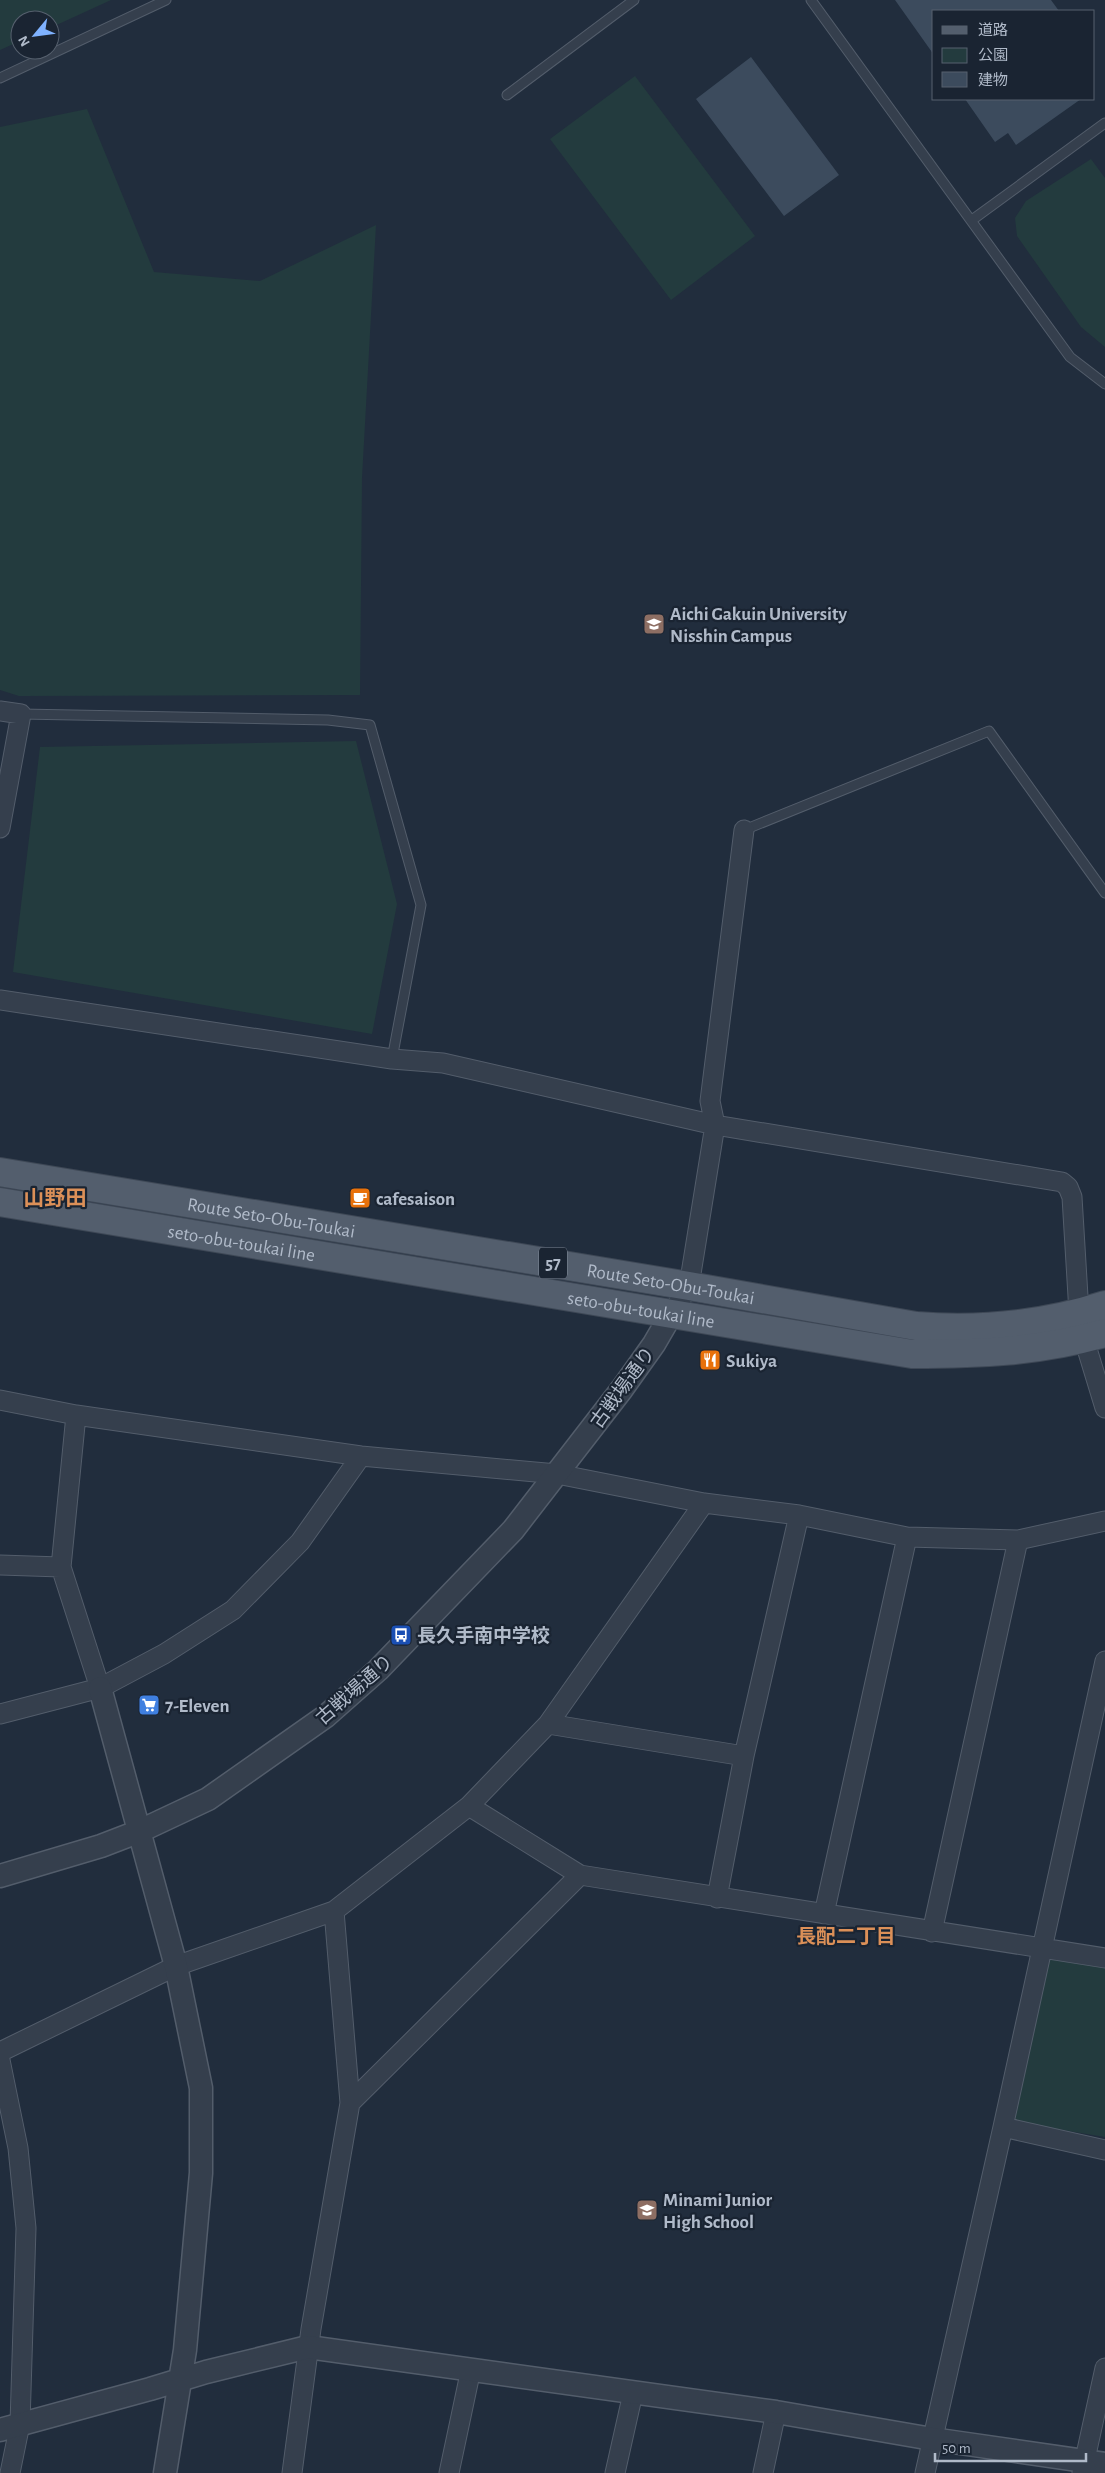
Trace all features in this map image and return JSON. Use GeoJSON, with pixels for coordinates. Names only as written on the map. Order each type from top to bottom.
{"type":"FeatureCollection","features":[{"type":"Feature","properties":{"kind":"main road","name":"Route Seto-Obu-Toukai"},"geometry":{"type":"LineString","coordinates":[[0,1172],[689,1286],[889,1322],[940,1328],[1011,1326],[1089,1328],[1105,1304]]}},
{"type":"Feature","properties":{"kind":"main road","name":"seto-obu-toukai line"},"geometry":{"type":"LineString","coordinates":[[0,1202],[912,1354],[986,1354],[1089,1328]]}},
{"type":"Feature","properties":{"kind":"street"},"geometry":{"type":"LineString","coordinates":[[0,711],[21,714],[0,828]]}},
{"type":"Feature","properties":{"kind":"street"},"geometry":{"type":"LineString","coordinates":[[672,1313],[689,1286],[714,1125],[710,1101],[744,830]]}},
{"type":"Feature","properties":{"kind":"street"},"geometry":{"type":"LineString","coordinates":[[0,1000],[392,1059],[443,1063],[714,1125],[1062,1182],[1068,1187],[1072,1197],[1089,1328],[1105,1408]]}},
{"type":"Feature","properties":{"kind":"street","name":"古戦場通り"},"geometry":{"type":"LineString","coordinates":[[0,1876],[101,1846],[140,1831],[208,1798],[326,1716],[417,1632],[513,1530],[654,1344],[672,1313]]}},
{"type":"Feature","properties":{"kind":"street"},"geometry":{"type":"LineString","coordinates":[[0,1400],[76,1415],[361,1456],[557,1474],[704,1503],[799,1515],[908,1537],[1018,1540],[1105,1521]]}},
{"type":"Feature","properties":{"kind":"street"},"geometry":{"type":"LineString","coordinates":[[76,1415],[61,1567],[100,1688],[140,1831],[176,1966],[201,2088],[201,2173],[185,2350],[165,2473]]}},
{"type":"Feature","properties":{"kind":"street"},"geometry":{"type":"LineString","coordinates":[[0,1714],[100,1688],[164,1654],[233,1610],[300,1542],[361,1456]]}},
{"type":"Feature","properties":{"kind":"street"},"geometry":{"type":"LineString","coordinates":[[0,2052],[176,1966],[334,1911],[469,1806],[548,1724],[704,1503]]}},
{"type":"Feature","properties":{"kind":"street"},"geometry":{"type":"LineString","coordinates":[[717,1898],[744,1756],[799,1515]]}},
{"type":"Feature","properties":{"kind":"street"},"geometry":{"type":"LineString","coordinates":[[824,1914],[908,1537]]}},
{"type":"Feature","properties":{"kind":"street"},"geometry":{"type":"LineString","coordinates":[[932,1932],[1018,1540]]}},
{"type":"Feature","properties":{"kind":"street"},"geometry":{"type":"LineString","coordinates":[[0,1565],[61,1567]]}},
{"type":"Feature","properties":{"kind":"street"},"geometry":{"type":"LineString","coordinates":[[925,2473],[1004,2127],[1040,1949],[1105,1661]]}},
{"type":"Feature","properties":{"kind":"street"},"geometry":{"type":"LineString","coordinates":[[548,1724],[744,1756]]}},
{"type":"Feature","properties":{"kind":"street"},"geometry":{"type":"LineString","coordinates":[[469,1806],[580,1875],[1105,1958]]}},
{"type":"Feature","properties":{"kind":"street"},"geometry":{"type":"LineString","coordinates":[[350,2103],[580,1875]]}},
{"type":"Feature","properties":{"kind":"street"},"geometry":{"type":"LineString","coordinates":[[292,2473],[308,2347],[350,2103],[334,1911]]}},
{"type":"Feature","properties":{"kind":"street"},"geometry":{"type":"LineString","coordinates":[[0,2060],[18,2148],[26,2228],[10,2427],[10,2473]]}},
{"type":"Feature","properties":{"kind":"street"},"geometry":{"type":"LineString","coordinates":[[1004,2127],[1105,2150]]}},
{"type":"Feature","properties":{"kind":"street"},"geometry":{"type":"LineString","coordinates":[[10,2427],[206,2372],[308,2347],[471,2368],[492,2374],[776,2412],[1090,2466],[1105,2368]]}},
{"type":"Feature","properties":{"kind":"street"},"geometry":{"type":"LineString","coordinates":[[449,2473],[471,2368]]}},
{"type":"Feature","properties":{"kind":"street"},"geometry":{"type":"LineString","coordinates":[[615,2473],[633,2393]]}},
{"type":"Feature","properties":{"kind":"street"},"geometry":{"type":"LineString","coordinates":[[763,2473],[776,2412]]}},
{"type":"Feature","properties":{"kind":"lane"},"geometry":{"type":"LineString","coordinates":[[0,78],[166,0]]}},
{"type":"Feature","properties":{"kind":"lane"},"geometry":{"type":"LineString","coordinates":[[507,95],[634,0]]}},
{"type":"Feature","properties":{"kind":"lane"},"geometry":{"type":"LineString","coordinates":[[811,0],[1070,357],[1105,384]]}},
{"type":"Feature","properties":{"kind":"lane"},"geometry":{"type":"LineString","coordinates":[[972,220],[1105,123]]}},
{"type":"Feature","properties":{"kind":"lane"},"geometry":{"type":"LineString","coordinates":[[21,714],[328,720],[370,725],[421,905],[392,1059]]}},
{"type":"Feature","properties":{"kind":"lane"},"geometry":{"type":"LineString","coordinates":[[744,830],[989,731],[1105,893]]}},
{"type":"Feature","properties":{"kind":"green space"},"geometry":{"type":"Polygon","coordinates":[[[0,0],[111,0],[60,23],[60,10],[10,10],[10,46],[0,50],[0,0]]]}},
{"type":"Feature","properties":{"kind":"green space"},"geometry":{"type":"Polygon","coordinates":[[[635,76],[755,236],[671,300],[550,139],[635,76]]]}},
{"type":"Feature","properties":{"kind":"green space"},"geometry":{"type":"Polygon","coordinates":[[[87,109],[154,272],[260,281],[376,225],[362,478],[360,695],[19,696],[0,690],[0,127],[87,109]]]}},
{"type":"Feature","properties":{"kind":"green space"},"geometry":{"type":"Polygon","coordinates":[[[1091,159],[1105,178],[1105,347],[1081,327],[1017,236],[1015,218],[1026,201],[1091,159]]]}},
{"type":"Feature","properties":{"kind":"green space"},"geometry":{"type":"Polygon","coordinates":[[[356,741],[397,904],[372,1034],[13,972],[40,747],[356,741]]]}},
{"type":"Feature","properties":{"kind":"green space"},"geometry":{"type":"Polygon","coordinates":[[[1050,1959],[1105,1965],[1105,2137],[1015,2122],[1011,2118],[1044,1963],[1050,1959]]]}},
{"type":"Feature","properties":{"kind":"building"},"geometry":{"type":"Polygon","coordinates":[[[895,0],[1051,0],[1058,10],[932,10],[932,52],[895,0]]]}},
{"type":"Feature","properties":{"kind":"building"},"geometry":{"type":"Polygon","coordinates":[[[751,57],[839,175],[784,216],[696,99],[751,57]]]}},
{"type":"Feature","properties":{"kind":"building"},"geometry":{"type":"Polygon","coordinates":[[[966,100],[1080,100],[1016,145],[1008,133],[995,142],[966,100]]]}},
{"type":"Feature","properties":{"kind":"place","name":"Aichi Gakuin University Nisshin Campus"},"geometry":{"type":"Point","coordinates":[654,624]}},
{"type":"Feature","properties":{"kind":"place","name":"cafesaison"},"geometry":{"type":"Point","coordinates":[360,1198]}},
{"type":"Feature","properties":{"kind":"place","name":"Sukiya"},"geometry":{"type":"Point","coordinates":[710,1360]}},
{"type":"Feature","properties":{"kind":"place","name":"長久手南中学校"},"geometry":{"type":"Point","coordinates":[401,1635]}},
{"type":"Feature","properties":{"kind":"place","name":"7-Eleven"},"geometry":{"type":"Point","coordinates":[149,1705]}},
{"type":"Feature","properties":{"kind":"place","name":"Minami Junior High School"},"geometry":{"type":"Point","coordinates":[647,2210]}},
{"type":"Feature","properties":{"kind":"district","name":"山野田"},"geometry":{"type":"Point","coordinates":[55,1198]}},
{"type":"Feature","properties":{"kind":"district","name":"長配二丁目"},"geometry":{"type":"Point","coordinates":[846,1936]}}]}
